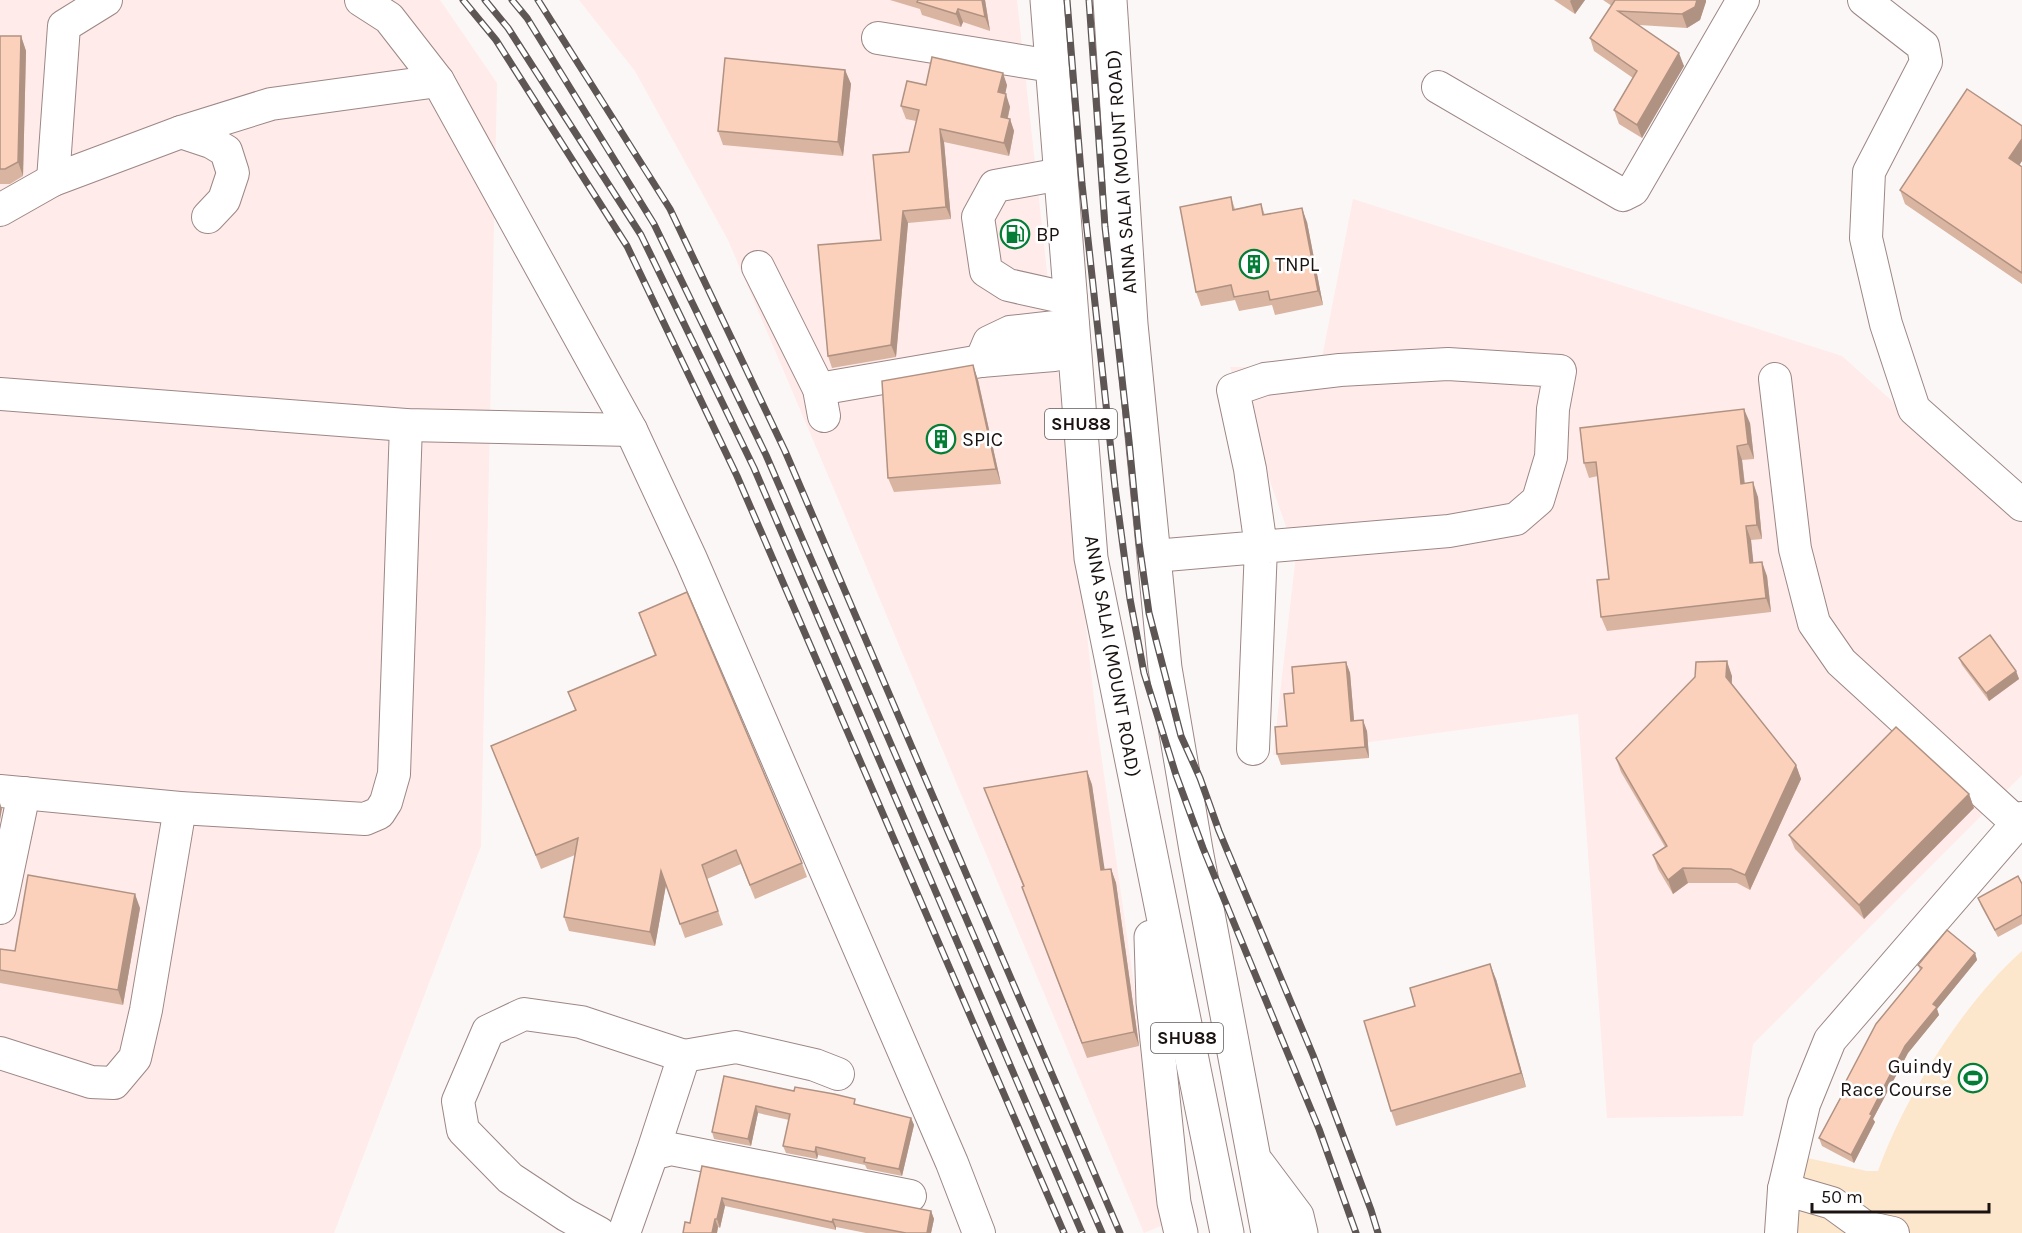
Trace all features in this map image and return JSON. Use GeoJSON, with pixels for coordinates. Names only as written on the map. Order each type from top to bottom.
{"type":"FeatureCollection","features":[{"type":"Feature","properties":{"kind":"main road","name":"ANNA SALAI (MOUNT ROAD)"},"geometry":{"type":"LineString","coordinates":[[1047,0],[1091,558],[1227,1233]]}},
{"type":"Feature","properties":{"kind":"main road","name":"ANNA SALAI (MOUNT ROAD)"},"geometry":{"type":"LineString","coordinates":[[1110,0],[1131,324],[1165,668],[1196,850],[1268,1233]]}},
{"type":"Feature","properties":{"kind":"main road"},"geometry":{"type":"LineString","coordinates":[[1148,843],[1153,1002],[1174,1203],[1181,1233]]}},
{"type":"Feature","properties":{"kind":"main road"},"geometry":{"type":"LineString","coordinates":[[1254,1157],[1297,1216],[1300,1233]]}},
{"type":"Feature","properties":{"kind":"street"},"geometry":{"type":"LineString","coordinates":[[53,180],[68,13],[106,0]]}},
{"type":"Feature","properties":{"kind":"street"},"geometry":{"type":"LineString","coordinates":[[361,0],[389,18],[438,81],[631,430],[691,559],[952,1163],[979,1233]]}},
{"type":"Feature","properties":{"kind":"street"},"geometry":{"type":"LineString","coordinates":[[1438,87],[1623,195],[1633,190],[1743,0]]}},
{"type":"Feature","properties":{"kind":"street"},"geometry":{"type":"LineString","coordinates":[[1864,0],[1923,46],[1926,62],[1869,172],[1866,238],[1886,324],[1914,409],[2022,505]]}},
{"type":"Feature","properties":{"kind":"street"},"geometry":{"type":"LineString","coordinates":[[878,38],[1052,66]]}},
{"type":"Feature","properties":{"kind":"street"},"geometry":{"type":"LineString","coordinates":[[0,210],[53,180],[181,132],[271,104],[438,81]]}},
{"type":"Feature","properties":{"kind":"street"},"geometry":{"type":"LineString","coordinates":[[181,132],[211,142],[226,151],[233,173],[224,200],[208,217]]}},
{"type":"Feature","properties":{"kind":"street"},"geometry":{"type":"LineString","coordinates":[[758,267],[822,402],[981,361],[1054,355],[1073,325],[986,271],[978,217],[995,186],[1061,174]]}},
{"type":"Feature","properties":{"kind":"street"},"geometry":{"type":"LineString","coordinates":[[1154,556],[1261,547],[1449,531],[1516,519],[1538,500],[1542,490],[1551,457],[1553,409],[1560,371],[1448,364],[1340,370],[1265,379],[1233,390],[1250,469],[1261,547],[1252,749]]}},
{"type":"Feature","properties":{"kind":"street"},"geometry":{"type":"LineString","coordinates":[[1775,379],[1796,549],[1815,623],[1840,662],[2020,821],[1830,1040],[1804,1104],[1784,1189],[1781,1233]]}},
{"type":"Feature","properties":{"kind":"street"},"geometry":{"type":"LineString","coordinates":[[0,394],[406,425],[631,430]]}},
{"type":"Feature","properties":{"kind":"street"},"geometry":{"type":"LineString","coordinates":[[0,908],[12,792],[180,808],[365,819],[379,813],[386,802],[394,774],[406,425]]}},
{"type":"Feature","properties":{"kind":"street"},"geometry":{"type":"LineString","coordinates":[[0,1053],[91,1082],[114,1083],[135,1058],[146,1010],[180,808]]}},
{"type":"Feature","properties":{"kind":"street"},"geometry":{"type":"LineString","coordinates":[[599,1233],[566,1215],[510,1178],[463,1130],[458,1101],[488,1031],[524,1014],[580,1022],[684,1056],[736,1047],[815,1065],[838,1074]]}},
{"type":"Feature","properties":{"kind":"street"},"geometry":{"type":"LineString","coordinates":[[624,1233],[684,1056]]}},
{"type":"Feature","properties":{"kind":"street"},"geometry":{"type":"LineString","coordinates":[[652,1154],[671,1149],[910,1197]]}},
{"type":"Feature","properties":{"kind":"street"},"geometry":{"type":"LineString","coordinates":[[1784,1189],[1832,1203],[1865,1227],[1893,1233]]}},
{"type":"Feature","properties":{"kind":"shaded area"},"geometry":{"type":"Polygon","coordinates":[[[0,0],[440,0],[497,83],[481,846],[334,1233],[0,1233],[0,0]]]}},
{"type":"Feature","properties":{"kind":"shaded area"},"geometry":{"type":"Polygon","coordinates":[[[579,0],[1017,0],[1097,726],[1168,1223],[1144,1233],[728,240],[635,71],[579,0]]]}},
{"type":"Feature","properties":{"kind":"shaded area"},"geometry":{"type":"Polygon","coordinates":[[[1353,199],[1842,356],[2022,518],[2022,775],[1753,1044],[1743,1116],[1607,1118],[1578,714],[1273,755],[1296,555],[1230,367],[1320,368],[1353,199]]]}},
{"type":"Feature","properties":{"kind":"shaded area","name":"Guindy Race Course"},"geometry":{"type":"Polygon","coordinates":[[[2022,951],[2022,1233],[1792,1233],[1803,1157],[1867,1171],[1878,1171],[1903,1113],[1938,1053],[1978,997],[2022,951]]]}},
{"type":"Feature","properties":{"kind":"building"},"geometry":{"type":"Polygon","coordinates":[[[918,0],[982,0],[985,17],[958,9],[956,14],[917,2],[918,0]]]}},
{"type":"Feature","properties":{"kind":"building"},"geometry":{"type":"Polygon","coordinates":[[[1615,0],[1697,0],[1695,7],[1682,14],[1618,11],[1679,53],[1637,125],[1614,110],[1637,71],[1590,38],[1615,0]]]}},
{"type":"Feature","properties":{"kind":"building"},"geometry":{"type":"Polygon","coordinates":[[[0,36],[21,36],[18,162],[5,169],[0,169],[0,36]]]}},
{"type":"Feature","properties":{"kind":"building"},"geometry":{"type":"Polygon","coordinates":[[[932,57],[1003,73],[998,92],[1006,94],[1001,117],[1010,119],[1004,143],[940,129],[946,207],[903,211],[891,345],[828,356],[818,245],[881,240],[873,155],[909,152],[919,110],[901,106],[907,81],[926,85],[932,57]]]}},
{"type":"Feature","properties":{"kind":"building"},"geometry":{"type":"Polygon","coordinates":[[[725,58],[845,70],[838,142],[718,131],[725,58]]]}},
{"type":"Feature","properties":{"kind":"building"},"geometry":{"type":"Polygon","coordinates":[[[1967,89],[2022,126],[2022,139],[2009,158],[2022,167],[2022,273],[1900,190],[1967,89]]]}},
{"type":"Feature","properties":{"kind":"building","name":"TNPL"},"geometry":{"type":"Polygon","coordinates":[[[1231,197],[1233,210],[1261,204],[1263,215],[1302,208],[1318,291],[1270,300],[1268,291],[1234,297],[1231,285],[1196,292],[1180,207],[1231,197]]]}},
{"type":"Feature","properties":{"kind":"building","name":"SPIC"},"geometry":{"type":"Polygon","coordinates":[[[973,365],[996,469],[888,478],[882,381],[973,365]]]}},
{"type":"Feature","properties":{"kind":"building"},"geometry":{"type":"Polygon","coordinates":[[[1744,409],[1748,444],[1737,446],[1741,484],[1753,482],[1757,525],[1746,526],[1750,563],[1762,562],[1766,598],[1601,617],[1597,580],[1609,579],[1596,462],[1584,463],[1580,428],[1744,409]]]}},
{"type":"Feature","properties":{"kind":"building"},"geometry":{"type":"Polygon","coordinates":[[[687,592],[802,863],[750,885],[736,850],[702,865],[718,911],[680,924],[661,871],[650,932],[564,917],[578,838],[536,855],[491,746],[576,710],[568,692],[656,655],[639,613],[687,592]]]}},
{"type":"Feature","properties":{"kind":"building"},"geometry":{"type":"Polygon","coordinates":[[[1990,635],[2016,671],[1986,693],[1959,658],[1990,635]]]}},
{"type":"Feature","properties":{"kind":"building"},"geometry":{"type":"Polygon","coordinates":[[[1727,661],[1726,677],[1796,765],[1745,875],[1731,869],[1683,868],[1668,880],[1653,855],[1667,846],[1616,758],[1695,677],[1696,662],[1727,661]]]}},
{"type":"Feature","properties":{"kind":"building"},"geometry":{"type":"Polygon","coordinates":[[[1346,662],[1351,721],[1363,720],[1365,747],[1277,754],[1275,727],[1287,726],[1284,694],[1294,693],[1292,667],[1346,662]]]}},
{"type":"Feature","properties":{"kind":"building"},"geometry":{"type":"Polygon","coordinates":[[[1896,727],[1969,794],[1859,905],[1789,835],[1896,727]]]}},
{"type":"Feature","properties":{"kind":"building"},"geometry":{"type":"Polygon","coordinates":[[[1087,771],[1101,870],[1111,869],[1134,1032],[1082,1043],[1022,887],[1024,886],[984,788],[1087,771]]]}},
{"type":"Feature","properties":{"kind":"building"},"geometry":{"type":"Polygon","coordinates":[[[28,875],[135,894],[118,990],[0,970],[0,949],[15,951],[28,875]]]}},
{"type":"Feature","properties":{"kind":"building"},"geometry":{"type":"Polygon","coordinates":[[[2018,876],[2022,884],[2022,915],[1995,930],[1978,898],[2018,876]]]}},
{"type":"Feature","properties":{"kind":"building"},"geometry":{"type":"Polygon","coordinates":[[[1947,930],[1975,953],[1933,1004],[1937,1007],[1905,1046],[1851,1155],[1819,1138],[1876,1024],[1922,968],[1918,965],[1947,930]]]}},
{"type":"Feature","properties":{"kind":"building"},"geometry":{"type":"Polygon","coordinates":[[[1490,964],[1521,1073],[1391,1111],[1364,1021],[1415,1006],[1410,988],[1490,964]]]}},
{"type":"Feature","properties":{"kind":"building"},"geometry":{"type":"Polygon","coordinates":[[[724,1076],[794,1091],[795,1087],[834,1094],[855,1099],[854,1104],[911,1118],[899,1169],[864,1162],[865,1158],[816,1147],[815,1152],[783,1146],[790,1114],[756,1106],[748,1139],[712,1132],[724,1076]]]}},
{"type":"Feature","properties":{"kind":"building"},"geometry":{"type":"Polygon","coordinates":[[[702,1166],[931,1211],[927,1233],[906,1233],[833,1219],[832,1222],[722,1198],[712,1233],[683,1233],[685,1222],[690,1223],[702,1166]]]}},
{"type":"Feature","properties":{"kind":"railway"},"geometry":{"type":"LineString","coordinates":[[463,0],[496,40],[627,246],[737,476],[1064,1233]]}},
{"type":"Feature","properties":{"kind":"railway"},"geometry":{"type":"LineString","coordinates":[[485,0],[508,28],[641,235],[754,468],[1082,1233]]}},
{"type":"Feature","properties":{"kind":"railway"},"geometry":{"type":"LineString","coordinates":[[512,0],[527,18],[654,224],[766,455],[1102,1233]]}},
{"type":"Feature","properties":{"kind":"railway"},"geometry":{"type":"LineString","coordinates":[[538,0],[670,209],[785,451],[1120,1233]]}},
{"type":"Feature","properties":{"kind":"railway"},"geometry":{"type":"LineString","coordinates":[[1067,0],[1082,184],[1115,487],[1130,599],[1144,673],[1176,775],[1203,848],[1319,1129],[1356,1233]]}},
{"type":"Feature","properties":{"kind":"railway"},"geometry":{"type":"LineString","coordinates":[[1089,0],[1105,227],[1139,543],[1149,613],[1181,736],[1313,1055],[1378,1233]]}},
{"type":"Feature","properties":{"kind":"place","name":"BP"},"geometry":{"type":"Point","coordinates":[1015,234]}},
{"type":"Feature","properties":{"kind":"place","name":"TNPL"},"geometry":{"type":"Point","coordinates":[1254,264]}},
{"type":"Feature","properties":{"kind":"place","name":"SPIC"},"geometry":{"type":"Point","coordinates":[941,439]}},
{"type":"Feature","properties":{"kind":"place","name":"Guindy Race Course"},"geometry":{"type":"Point","coordinates":[1973,1078]}}]}
